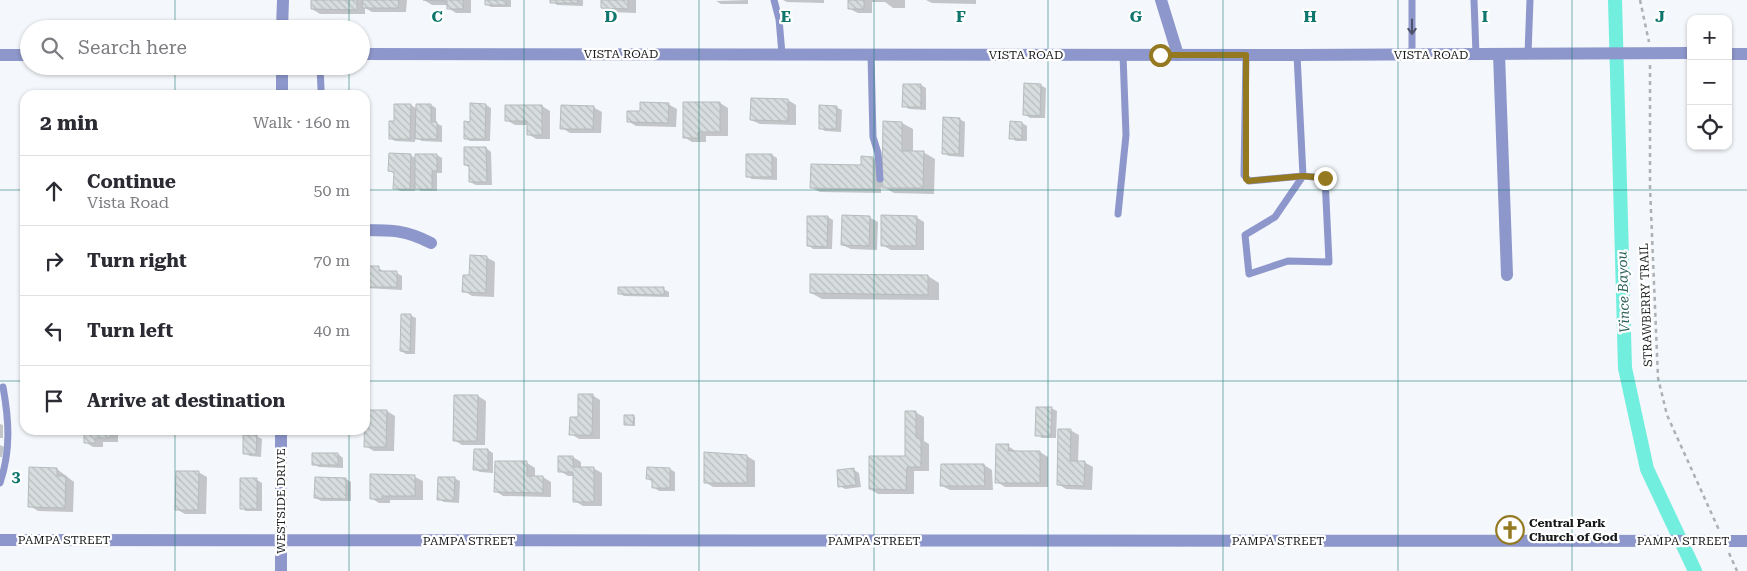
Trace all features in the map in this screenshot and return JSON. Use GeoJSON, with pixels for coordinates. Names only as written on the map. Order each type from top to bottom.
{"type":"FeatureCollection","features":[{"type":"Feature","properties":{"kind":"street"},"geometry":{"type":"LineString","coordinates":[[282,20],[283,0]]}},
{"type":"Feature","properties":{"kind":"street"},"geometry":{"type":"LineString","coordinates":[[1161,0],[1178,55]]}},
{"type":"Feature","properties":{"kind":"street","name":"VISTA ROAD"},"geometry":{"type":"LineString","coordinates":[[370,54],[1412,55],[1687,53]]}},
{"type":"Feature","properties":{"kind":"street"},"geometry":{"type":"LineString","coordinates":[[0,55],[20,54]]}},
{"type":"Feature","properties":{"kind":"street"},"geometry":{"type":"LineString","coordinates":[[1499,54],[1507,275]]}},
{"type":"Feature","properties":{"kind":"street"},"geometry":{"type":"LineString","coordinates":[[1732,54],[1747,54]]}},
{"type":"Feature","properties":{"kind":"street"},"geometry":{"type":"LineString","coordinates":[[282,75],[282,90]]}},
{"type":"Feature","properties":{"kind":"street"},"geometry":{"type":"LineString","coordinates":[[370,230],[399,230],[414,234],[431,243]]}},
{"type":"Feature","properties":{"kind":"street","name":"WESTSIDE DRIVE"},"geometry":{"type":"LineString","coordinates":[[281,435],[281,571]]}},
{"type":"Feature","properties":{"kind":"street","name":"PAMPA STREET"},"geometry":{"type":"LineString","coordinates":[[0,540],[1650,541],[1715,536],[1747,541]]}},
{"type":"Feature","properties":{"kind":"lane"},"geometry":{"type":"LineString","coordinates":[[774,0],[779,20],[782,54]]}},
{"type":"Feature","properties":{"kind":"lane"},"geometry":{"type":"LineString","coordinates":[[1412,0],[1412,55]]}},
{"type":"Feature","properties":{"kind":"lane"},"geometry":{"type":"LineString","coordinates":[[1474,0],[1476,54]]}},
{"type":"Feature","properties":{"kind":"lane"},"geometry":{"type":"LineString","coordinates":[[1528,54],[1530,0]]}},
{"type":"Feature","properties":{"kind":"lane"},"geometry":{"type":"LineString","coordinates":[[871,54],[873,137],[878,153],[880,179]]}},
{"type":"Feature","properties":{"kind":"lane"},"geometry":{"type":"LineString","coordinates":[[1118,214],[1126,135],[1123,55]]}},
{"type":"Feature","properties":{"kind":"lane"},"geometry":{"type":"LineString","coordinates":[[1246,55],[1246,179],[1248,181],[1303,176],[1325,178],[1329,262],[1288,261],[1248,274],[1245,235],[1275,217],[1303,176],[1297,55]]}},
{"type":"Feature","properties":{"kind":"lane"},"geometry":{"type":"LineString","coordinates":[[320,75],[321,89]]}},
{"type":"Feature","properties":{"kind":"lane"},"geometry":{"type":"LineString","coordinates":[[0,483],[8,450],[9,417],[3,387]]}},
{"type":"Feature","properties":{"kind":"path"},"geometry":{"type":"LineString","coordinates":[[1640,0],[1649,37]]}},
{"type":"Feature","properties":{"kind":"path","name":"STRAWBERRY TRAIL"},"geometry":{"type":"LineString","coordinates":[[1650,66],[1650,187],[1658,378],[1667,415],[1715,536]]}},
{"type":"Feature","properties":{"kind":"path"},"geometry":{"type":"LineString","coordinates":[[1725,546],[1737,571]]}},
{"type":"Feature","properties":{"kind":"building"},"geometry":{"type":"Polygon","coordinates":[[[311,0],[357,0],[357,10],[311,9],[311,0]]]}},
{"type":"Feature","properties":{"kind":"building"},"geometry":{"type":"Polygon","coordinates":[[[363,0],[399,0],[398,8],[362,8],[363,0]]]}},
{"type":"Feature","properties":{"kind":"building"},"geometry":{"type":"Polygon","coordinates":[[[423,0],[463,0],[463,9],[447,9],[447,1],[423,0]]]}},
{"type":"Feature","properties":{"kind":"building"},"geometry":{"type":"Polygon","coordinates":[[[485,0],[506,0],[506,5],[485,5],[485,0]]]}},
{"type":"Feature","properties":{"kind":"building"},"geometry":{"type":"Polygon","coordinates":[[[550,0],[578,0],[578,3],[550,3],[550,0]]]}},
{"type":"Feature","properties":{"kind":"building"},"geometry":{"type":"Polygon","coordinates":[[[601,0],[628,0],[628,9],[601,8],[601,0]]]}},
{"type":"Feature","properties":{"kind":"building"},"geometry":{"type":"Polygon","coordinates":[[[848,0],[864,0],[864,9],[848,9],[848,0]]]}},
{"type":"Feature","properties":{"kind":"building"},"geometry":{"type":"Polygon","coordinates":[[[1024,83],[1041,84],[1040,116],[1023,115],[1024,83]]]}},
{"type":"Feature","properties":{"kind":"building"},"geometry":{"type":"Polygon","coordinates":[[[903,84],[921,84],[921,107],[902,107],[903,84]]]}},
{"type":"Feature","properties":{"kind":"building"},"geometry":{"type":"Polygon","coordinates":[[[751,98],[788,99],[788,121],[750,120],[751,98]]]}},
{"type":"Feature","properties":{"kind":"building"},"geometry":{"type":"Polygon","coordinates":[[[640,102],[669,103],[668,123],[627,122],[627,111],[640,111],[640,102]]]}},
{"type":"Feature","properties":{"kind":"building"},"geometry":{"type":"Polygon","coordinates":[[[683,102],[720,102],[720,132],[698,132],[698,138],[683,138],[683,102]]]}},
{"type":"Feature","properties":{"kind":"building"},"geometry":{"type":"Polygon","coordinates":[[[470,103],[486,104],[485,139],[464,139],[464,121],[470,122],[470,103]]]}},
{"type":"Feature","properties":{"kind":"building"},"geometry":{"type":"Polygon","coordinates":[[[394,104],[411,104],[410,139],[389,139],[389,121],[394,121],[394,104]]]}},
{"type":"Feature","properties":{"kind":"building"},"geometry":{"type":"Polygon","coordinates":[[[416,104],[431,104],[431,122],[437,122],[437,139],[415,139],[416,104]]]}},
{"type":"Feature","properties":{"kind":"building"},"geometry":{"type":"Polygon","coordinates":[[[505,105],[542,105],[542,135],[527,135],[527,121],[505,121],[505,105]]]}},
{"type":"Feature","properties":{"kind":"building"},"geometry":{"type":"Polygon","coordinates":[[[561,105],[594,106],[593,129],[560,129],[561,105]]]}},
{"type":"Feature","properties":{"kind":"building"},"geometry":{"type":"Polygon","coordinates":[[[819,105],[837,106],[836,129],[819,129],[819,105]]]}},
{"type":"Feature","properties":{"kind":"building"},"geometry":{"type":"Polygon","coordinates":[[[943,117],[960,118],[959,154],[942,154],[943,117]]]}},
{"type":"Feature","properties":{"kind":"building"},"geometry":{"type":"Polygon","coordinates":[[[883,121],[902,122],[902,151],[924,151],[923,188],[882,188],[883,121]]]}},
{"type":"Feature","properties":{"kind":"building"},"geometry":{"type":"Polygon","coordinates":[[[1010,121],[1022,122],[1022,139],[1009,139],[1010,121]]]}},
{"type":"Feature","properties":{"kind":"building"},"geometry":{"type":"Polygon","coordinates":[[[464,147],[486,147],[487,182],[469,182],[469,165],[464,165],[464,147]]]}},
{"type":"Feature","properties":{"kind":"building"},"geometry":{"type":"Polygon","coordinates":[[[389,153],[411,154],[410,189],[393,189],[394,172],[388,171],[389,153]]]}},
{"type":"Feature","properties":{"kind":"building"},"geometry":{"type":"Polygon","coordinates":[[[415,154],[437,154],[437,171],[432,171],[432,189],[415,189],[415,154]]]}},
{"type":"Feature","properties":{"kind":"building"},"geometry":{"type":"Polygon","coordinates":[[[746,154],[772,154],[772,177],[746,177],[746,154]]]}},
{"type":"Feature","properties":{"kind":"building"},"geometry":{"type":"Polygon","coordinates":[[[861,156],[873,157],[873,189],[810,188],[811,164],[861,165],[861,156]]]}},
{"type":"Feature","properties":{"kind":"building"},"geometry":{"type":"Polygon","coordinates":[[[842,215],[870,216],[869,246],[841,245],[842,215]]]}},
{"type":"Feature","properties":{"kind":"building"},"geometry":{"type":"Polygon","coordinates":[[[881,215],[917,216],[916,246],[881,246],[881,215]]]}},
{"type":"Feature","properties":{"kind":"building"},"geometry":{"type":"Polygon","coordinates":[[[807,216],[828,216],[827,247],[807,246],[807,216]]]}},
{"type":"Feature","properties":{"kind":"building"},"geometry":{"type":"Polygon","coordinates":[[[470,255],[487,256],[486,293],[462,292],[463,275],[469,275],[470,255]]]}},
{"type":"Feature","properties":{"kind":"building"},"geometry":{"type":"Polygon","coordinates":[[[370,266],[379,266],[379,271],[397,271],[397,287],[370,287],[370,266]]]}},
{"type":"Feature","properties":{"kind":"building"},"geometry":{"type":"Polygon","coordinates":[[[810,274],[928,275],[928,295],[810,293],[810,274]]]}},
{"type":"Feature","properties":{"kind":"building"},"geometry":{"type":"Polygon","coordinates":[[[618,287],[664,287],[664,295],[618,294],[618,287]]]}},
{"type":"Feature","properties":{"kind":"building"},"geometry":{"type":"Polygon","coordinates":[[[401,314],[411,314],[410,352],[400,351],[401,314]]]}},
{"type":"Feature","properties":{"kind":"building"},"geometry":{"type":"Polygon","coordinates":[[[578,394],[593,394],[592,435],[569,435],[570,417],[578,417],[578,394]]]}},
{"type":"Feature","properties":{"kind":"building"},"geometry":{"type":"Polygon","coordinates":[[[454,395],[478,395],[477,441],[453,441],[454,395]]]}},
{"type":"Feature","properties":{"kind":"building"},"geometry":{"type":"Polygon","coordinates":[[[1036,407],[1052,407],[1051,436],[1035,436],[1036,407]]]}},
{"type":"Feature","properties":{"kind":"building"},"geometry":{"type":"Polygon","coordinates":[[[370,410],[387,410],[386,447],[364,447],[364,435],[370,435],[370,410]]]}},
{"type":"Feature","properties":{"kind":"building"},"geometry":{"type":"Polygon","coordinates":[[[905,411],[916,411],[916,438],[921,438],[921,467],[907,467],[906,490],[869,489],[869,456],[905,456],[905,411]]]}},
{"type":"Feature","properties":{"kind":"building"},"geometry":{"type":"Polygon","coordinates":[[[624,415],[634,415],[633,425],[624,425],[624,415]]]}},
{"type":"Feature","properties":{"kind":"building"},"geometry":{"type":"Polygon","coordinates":[[[1058,429],[1071,429],[1070,461],[1085,461],[1084,486],[1057,485],[1058,429]]]}},
{"type":"Feature","properties":{"kind":"building"},"geometry":{"type":"Polygon","coordinates":[[[84,435],[110,435],[110,438],[95,438],[95,443],[84,443],[84,435]]]}},
{"type":"Feature","properties":{"kind":"building"},"geometry":{"type":"Polygon","coordinates":[[[243,435],[257,435],[256,454],[243,454],[243,435]]]}},
{"type":"Feature","properties":{"kind":"building"},"geometry":{"type":"Polygon","coordinates":[[[996,444],[1009,444],[1008,451],[1040,451],[1040,483],[995,483],[996,444]]]}},
{"type":"Feature","properties":{"kind":"building"},"geometry":{"type":"Polygon","coordinates":[[[474,449],[488,449],[488,470],[473,470],[474,449]]]}},
{"type":"Feature","properties":{"kind":"building"},"geometry":{"type":"Polygon","coordinates":[[[704,452],[747,455],[747,483],[704,483],[704,452]]]}},
{"type":"Feature","properties":{"kind":"building"},"geometry":{"type":"Polygon","coordinates":[[[312,453],[338,453],[338,465],[312,465],[312,453]]]}},
{"type":"Feature","properties":{"kind":"building"},"geometry":{"type":"Polygon","coordinates":[[[558,456],[573,456],[573,467],[594,467],[594,502],[573,502],[573,472],[558,472],[558,456]]]}},
{"type":"Feature","properties":{"kind":"building"},"geometry":{"type":"Polygon","coordinates":[[[495,461],[527,461],[527,476],[543,476],[543,493],[494,492],[495,461]]]}},
{"type":"Feature","properties":{"kind":"building"},"geometry":{"type":"Polygon","coordinates":[[[941,464],[984,464],[985,486],[940,486],[941,464]]]}},
{"type":"Feature","properties":{"kind":"building"},"geometry":{"type":"Polygon","coordinates":[[[29,467],[57,468],[57,476],[66,476],[65,508],[28,507],[29,467]]]}},
{"type":"Feature","properties":{"kind":"building"},"geometry":{"type":"Polygon","coordinates":[[[647,467],[670,468],[670,488],[652,488],[652,479],[646,479],[647,467]]]}},
{"type":"Feature","properties":{"kind":"building"},"geometry":{"type":"Polygon","coordinates":[[[854,468],[856,485],[838,487],[837,470],[854,468]]]}},
{"type":"Feature","properties":{"kind":"building"},"geometry":{"type":"Polygon","coordinates":[[[176,471],[199,471],[198,510],[175,510],[176,471]]]}},
{"type":"Feature","properties":{"kind":"building"},"geometry":{"type":"Polygon","coordinates":[[[370,474],[415,475],[415,496],[382,496],[382,499],[370,499],[370,474]]]}},
{"type":"Feature","properties":{"kind":"building"},"geometry":{"type":"Polygon","coordinates":[[[315,477],[346,478],[346,499],[314,498],[315,477]]]}},
{"type":"Feature","properties":{"kind":"building"},"geometry":{"type":"Polygon","coordinates":[[[438,477],[455,477],[454,500],[437,500],[438,477]]]}},
{"type":"Feature","properties":{"kind":"building"},"geometry":{"type":"Polygon","coordinates":[[[240,478],[257,478],[257,509],[240,509],[240,478]]]}},
{"type":"Feature","properties":{"kind":"waterway","name":"Vince Bayou"},"geometry":{"type":"LineString","coordinates":[[1615,0],[1625,368],[1647,469],[1695,571]]}},
{"type":"Feature","properties":{"kind":"place","name":"Central Park Church of God"},"geometry":{"type":"Point","coordinates":[1510,530]}},
{"type":"Feature","properties":{"kind":"route"},"geometry":{"type":"LineString","coordinates":[[1160,55],[1246,55],[1244,175],[1246,179],[1248,181],[1303,176],[1325,178]]}}]}
